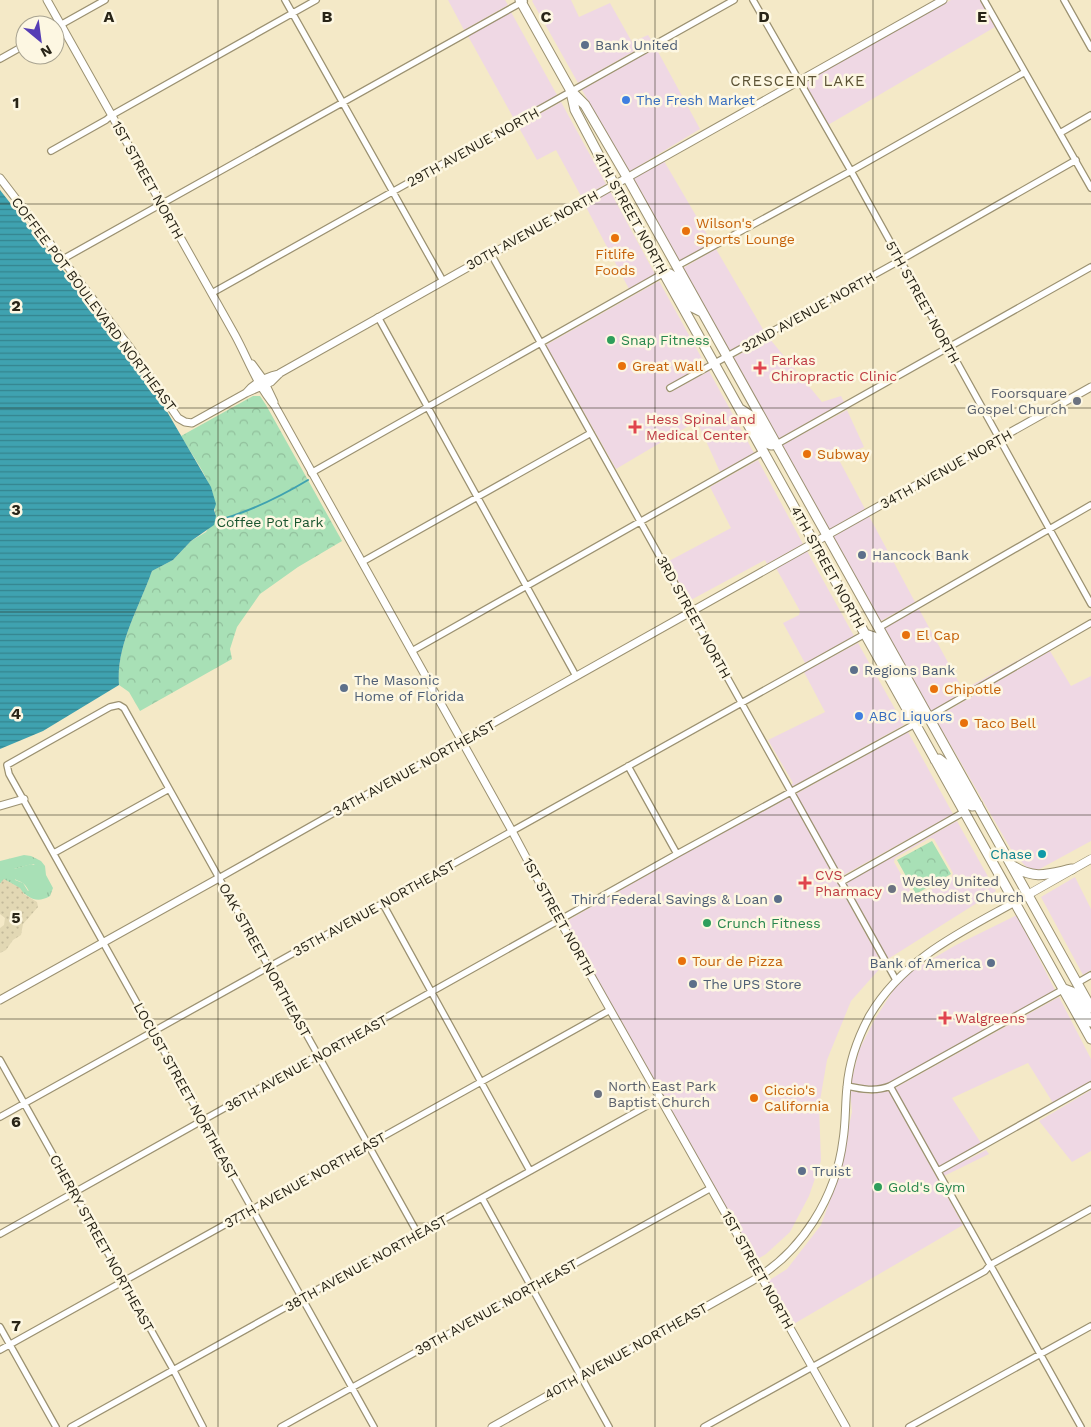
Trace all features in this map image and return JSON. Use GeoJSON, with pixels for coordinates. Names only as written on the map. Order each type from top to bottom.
{"type":"FeatureCollection","features":[{"type":"Feature","properties":{"kind":"main road","name":"4TH STREET NORTH"},"geometry":{"type":"LineString","coordinates":[[522,1],[571,92],[575,110],[614,184],[1091,1039]]}},
{"type":"Feature","properties":{"kind":"main road","name":"4TH STREET NORTH"},"geometry":{"type":"LineString","coordinates":[[571,92],[585,105],[627,177],[1091,1008]]}},
{"type":"Feature","properties":{"kind":"main road"},"geometry":{"type":"LineString","coordinates":[[664,273],[674,276],[692,307],[702,312]]}},
{"type":"Feature","properties":{"kind":"main road"},"geometry":{"type":"LineString","coordinates":[[740,409],[751,416],[767,443],[771,445],[776,444]]}},
{"type":"Feature","properties":{"kind":"main road"},"geometry":{"type":"LineString","coordinates":[[865,634],[874,637],[920,714],[928,717]]}},
{"type":"Feature","properties":{"kind":"main road"},"geometry":{"type":"LineString","coordinates":[[935,760],[939,759],[944,763],[968,804],[972,806],[978,805]]}},
{"type":"Feature","properties":{"kind":"main road"},"geometry":{"type":"LineString","coordinates":[[1015,902],[1091,859]]}},
{"type":"Feature","properties":{"kind":"main road"},"geometry":{"type":"LineString","coordinates":[[1011,865],[1030,875],[1072,869]]}},
{"type":"Feature","properties":{"kind":"main road"},"geometry":{"type":"LineString","coordinates":[[1064,989],[1072,992],[1091,1022]]}},
{"type":"Feature","properties":{"kind":"street","name":"1ST STREET NORTH"},"geometry":{"type":"LineString","coordinates":[[47,0],[53,15]]}},
{"type":"Feature","properties":{"kind":"street"},"geometry":{"type":"LineString","coordinates":[[65,23],[105,0]]}},
{"type":"Feature","properties":{"kind":"street"},"geometry":{"type":"LineString","coordinates":[[285,0],[443,281]]}},
{"type":"Feature","properties":{"kind":"street"},"geometry":{"type":"LineString","coordinates":[[51,151],[106,120],[112,114],[316,0]]}},
{"type":"Feature","properties":{"kind":"street","name":"29TH AVENUE NORTH"},"geometry":{"type":"LineString","coordinates":[[212,293],[734,0]]}},
{"type":"Feature","properties":{"kind":"street","name":"5TH STREET NORTH"},"geometry":{"type":"LineString","coordinates":[[753,0],[851,171],[899,261],[1000,438],[1048,529],[1091,604]]}},
{"type":"Feature","properties":{"kind":"street","name":"30TH AVENUE NORTH"},"geometry":{"type":"LineString","coordinates":[[262,383],[942,0]]}},
{"type":"Feature","properties":{"kind":"street"},"geometry":{"type":"LineString","coordinates":[[984,0],[1091,188]]}},
{"type":"Feature","properties":{"kind":"street"},"geometry":{"type":"LineString","coordinates":[[1064,0],[1091,48]]}},
{"type":"Feature","properties":{"kind":"street"},"geometry":{"type":"LineString","coordinates":[[64,259],[522,1]]}},
{"type":"Feature","properties":{"kind":"street","name":"1ST STREET NORTH"},"geometry":{"type":"LineString","coordinates":[[65,38],[112,114],[512,831],[560,921],[846,1427]]}},
{"type":"Feature","properties":{"kind":"street"},"geometry":{"type":"LineString","coordinates":[[0,59],[15,51]]}},
{"type":"Feature","properties":{"kind":"street"},"geometry":{"type":"LineString","coordinates":[[677,266],[851,171],[1025,72]]}},
{"type":"Feature","properties":{"kind":"street"},"geometry":{"type":"LineString","coordinates":[[1060,133],[1091,115]]}},
{"type":"Feature","properties":{"kind":"street","name":"32ND AVENUE NORTH"},"geometry":{"type":"LineString","coordinates":[[670,388],[1076,160]]}},
{"type":"Feature","properties":{"kind":"street","name":"COFFEE POT BOULEVARD NORTHEAST"},"geometry":{"type":"LineString","coordinates":[[0,178],[64,259],[131,349],[178,418],[192,423],[246,393],[253,385],[262,383]]}},
{"type":"Feature","properties":{"kind":"street","name":"3RD STREET NORTH"},"geometry":{"type":"LineString","coordinates":[[491,254],[896,980]]}},
{"type":"Feature","properties":{"kind":"street"},"geometry":{"type":"LineString","coordinates":[[776,444],[1091,267]]}},
{"type":"Feature","properties":{"kind":"street"},"geometry":{"type":"LineString","coordinates":[[312,473],[664,273]]}},
{"type":"Feature","properties":{"kind":"street"},"geometry":{"type":"LineString","coordinates":[[378,317],[576,676]]}},
{"type":"Feature","properties":{"kind":"street","name":"34TH AVENUE NORTH"},"geometry":{"type":"LineString","coordinates":[[827,535],[1091,387]]}},
{"type":"Feature","properties":{"kind":"street"},"geometry":{"type":"LineString","coordinates":[[362,562],[591,433]]}},
{"type":"Feature","properties":{"kind":"street"},"geometry":{"type":"LineString","coordinates":[[412,651],[763,452]]}},
{"type":"Feature","properties":{"kind":"street"},"geometry":{"type":"LineString","coordinates":[[878,628],[1091,505]]}},
{"type":"Feature","properties":{"kind":"street","name":"34TH AVENUE NORTHEAST"},"geometry":{"type":"LineString","coordinates":[[0,1000],[827,535]]}},
{"type":"Feature","properties":{"kind":"street"},"geometry":{"type":"LineString","coordinates":[[928,717],[1091,624]]}},
{"type":"Feature","properties":{"kind":"street","name":"35TH AVENUE NORTHEAST"},"geometry":{"type":"LineString","coordinates":[[0,1117],[865,634]]}},
{"type":"Feature","properties":{"kind":"street","name":"OAK STREET NORTHEAST"},"geometry":{"type":"LineString","coordinates":[[17,758],[115,705],[120,705],[127,713],[418,1234]]}},
{"type":"Feature","properties":{"kind":"street","name":"36TH AVENUE NORTHEAST"},"geometry":{"type":"LineString","coordinates":[[0,1234],[677,854],[915,724]]}},
{"type":"Feature","properties":{"kind":"street","name":"LOCUST STREET NORTHEAST"},"geometry":{"type":"LineString","coordinates":[[17,758],[7,765],[7,768],[374,1427]]}},
{"type":"Feature","properties":{"kind":"street"},"geometry":{"type":"LineString","coordinates":[[628,766],[677,854]]}},
{"type":"Feature","properties":{"kind":"street"},"geometry":{"type":"LineString","coordinates":[[54,853],[169,789]]}},
{"type":"Feature","properties":{"kind":"street"},"geometry":{"type":"LineString","coordinates":[[0,806],[24,799]]}},
{"type":"Feature","properties":{"kind":"street"},"geometry":{"type":"LineString","coordinates":[[841,882],[964,812]]}},
{"type":"Feature","properties":{"kind":"street"},"geometry":{"type":"LineString","coordinates":[[761,1276],[783,1258],[806,1231],[830,1191],[844,1139],[846,1086],[853,1056],[864,1026],[885,993],[906,970],[930,952],[954,936],[1015,902]]}},
{"type":"Feature","properties":{"kind":"street"},"geometry":{"type":"LineString","coordinates":[[383,904],[530,1171]]}},
{"type":"Feature","properties":{"kind":"street"},"geometry":{"type":"LineString","coordinates":[[1077,983],[1091,975]]}},
{"type":"Feature","properties":{"kind":"street"},"geometry":{"type":"LineString","coordinates":[[846,1086],[870,1090],[884,1089],[1064,989]]}},
{"type":"Feature","properties":{"kind":"street","name":"37TH AVENUE NORTHEAST"},"geometry":{"type":"LineString","coordinates":[[0,1350],[610,1010]]}},
{"type":"Feature","properties":{"kind":"street","name":"CHERRY STREET NORTHEAST"},"geometry":{"type":"LineString","coordinates":[[0,1060],[174,1371],[203,1427]]}},
{"type":"Feature","properties":{"kind":"street"},"geometry":{"type":"LineString","coordinates":[[938,1171],[1091,1085]]}},
{"type":"Feature","properties":{"kind":"street"},"geometry":{"type":"LineString","coordinates":[[890,1086],[1081,1427]]}},
{"type":"Feature","properties":{"kind":"street","name":"38TH AVENUE NORTHEAST"},"geometry":{"type":"LineString","coordinates":[[71,1427],[661,1098]]}},
{"type":"Feature","properties":{"kind":"street","name":"39TH AVENUE NORTHEAST"},"geometry":{"type":"LineString","coordinates":[[281,1427],[712,1188]]}},
{"type":"Feature","properties":{"kind":"street"},"geometry":{"type":"LineString","coordinates":[[482,1198],[610,1427]]}},
{"type":"Feature","properties":{"kind":"street"},"geometry":{"type":"LineString","coordinates":[[704,1427],[985,1271],[990,1265],[1091,1209]]}},
{"type":"Feature","properties":{"kind":"street","name":"40TH AVENUE NORTHEAST"},"geometry":{"type":"LineString","coordinates":[[492,1427],[761,1276]]}},
{"type":"Feature","properties":{"kind":"street"},"geometry":{"type":"LineString","coordinates":[[909,1427],[1091,1326]]}},
{"type":"Feature","properties":{"kind":"street"},"geometry":{"type":"LineString","coordinates":[[0,1327],[56,1427]]}},
{"type":"Feature","properties":{"kind":"shaded area"},"geometry":{"type":"Polygon","coordinates":[[[448,0],[505,0],[508,5],[464,30],[448,0]]]}},
{"type":"Feature","properties":{"kind":"shaded area"},"geometry":{"type":"Polygon","coordinates":[[[533,0],[571,0],[579,17],[610,3],[632,42],[648,35],[652,41],[578,83],[533,0]]]}},
{"type":"Feature","properties":{"kind":"shaded area"},"geometry":{"type":"Polygon","coordinates":[[[951,0],[980,0],[995,27],[828,125],[803,83],[951,0]]]}},
{"type":"Feature","properties":{"kind":"shaded area"},"geometry":{"type":"Polygon","coordinates":[[[511,12],[557,95],[514,119],[468,36],[511,12]]]}},
{"type":"Feature","properties":{"kind":"shaded area"},"geometry":{"type":"Polygon","coordinates":[[[656,48],[700,129],[629,172],[582,90],[656,48]]]}},
{"type":"Feature","properties":{"kind":"shaded area"},"geometry":{"type":"Polygon","coordinates":[[[561,102],[606,184],[582,198],[556,150],[537,160],[518,126],[561,102]]]}},
{"type":"Feature","properties":{"kind":"shaded area"},"geometry":{"type":"Polygon","coordinates":[[[664,161],[712,243],[679,261],[632,179],[664,161]]]}},
{"type":"Feature","properties":{"kind":"shaded area"},"geometry":{"type":"Polygon","coordinates":[[[610,191],[655,274],[629,289],[585,205],[610,191]]]}},
{"type":"Feature","properties":{"kind":"shaded area"},"geometry":{"type":"Polygon","coordinates":[[[716,249],[764,331],[729,351],[683,268],[716,249]]]}},
{"type":"Feature","properties":{"kind":"shaded area"},"geometry":{"type":"Polygon","coordinates":[[[659,281],[705,364],[665,387],[669,393],[709,371],[754,453],[720,472],[697,421],[616,469],[546,345],[659,281]]]}},
{"type":"Feature","properties":{"kind":"shaded area"},"geometry":{"type":"Polygon","coordinates":[[[769,338],[822,402],[841,396],[844,402],[778,439],[733,358],[769,338]]]}},
{"type":"Feature","properties":{"kind":"shaded area"},"geometry":{"type":"Polygon","coordinates":[[[847,410],[864,447],[838,458],[865,509],[829,530],[781,446],[847,410]]]}},
{"type":"Feature","properties":{"kind":"shaded area"},"geometry":{"type":"Polygon","coordinates":[[[758,460],[803,544],[767,564],[765,560],[689,601],[667,562],[731,528],[710,487],[758,460]]]}},
{"type":"Feature","properties":{"kind":"shaded area"},"geometry":{"type":"Polygon","coordinates":[[[869,516],[915,602],[879,622],[832,537],[869,516]]]}},
{"type":"Feature","properties":{"kind":"shaded area"},"geometry":{"type":"Polygon","coordinates":[[[807,551],[854,636],[805,663],[783,623],[799,615],[800,611],[776,568],[807,551]]]}},
{"type":"Feature","properties":{"kind":"shaded area"},"geometry":{"type":"Polygon","coordinates":[[[919,609],[963,690],[1046,645],[931,711],[883,629],[919,609]]]}},
{"type":"Feature","properties":{"kind":"shaded area"},"geometry":{"type":"Polygon","coordinates":[[[858,643],[904,725],[792,787],[793,783],[768,740],[825,712],[804,672],[858,643]]]}},
{"type":"Feature","properties":{"kind":"shaded area"},"geometry":{"type":"Polygon","coordinates":[[[1050,651],[1071,686],[1091,676],[1091,841],[1036,871],[1030,871],[1012,851],[935,718],[1050,651]]]}},
{"type":"Feature","properties":{"kind":"shaded area"},"geometry":{"type":"Polygon","coordinates":[[[908,732],[953,814],[842,876],[796,794],[908,732]]]}},
{"type":"Feature","properties":{"kind":"shaded area"},"geometry":{"type":"Polygon","coordinates":[[[790,797],[883,965],[851,1001],[827,1060],[819,1106],[821,1161],[809,1196],[790,1232],[766,1254],[756,1260],[565,922],[790,797]]]}},
{"type":"Feature","properties":{"kind":"shaded area"},"geometry":{"type":"Polygon","coordinates":[[[957,821],[996,891],[888,959],[846,883],[957,821]],[[930,838],[895,858],[894,862],[913,895],[918,897],[952,877],[953,873],[934,839],[930,838]]]}},
{"type":"Feature","properties":{"kind":"shaded area"},"geometry":{"type":"Polygon","coordinates":[[[1075,877],[1091,909],[1091,970],[1083,975],[1041,897],[1075,877]]]}},
{"type":"Feature","properties":{"kind":"shaded area"},"geometry":{"type":"Polygon","coordinates":[[[1017,915],[1055,990],[889,1083],[870,1086],[851,1083],[859,1050],[875,1019],[896,986],[910,972],[956,945],[1017,915]]]}},
{"type":"Feature","properties":{"kind":"shaded area"},"geometry":{"type":"Polygon","coordinates":[[[1059,997],[1091,1059],[1091,1081],[1053,1103],[1028,1063],[952,1098],[981,1143],[963,1153],[967,1160],[986,1150],[989,1154],[944,1176],[895,1088],[1059,997]]]}},
{"type":"Feature","properties":{"kind":"shaded area"},"geometry":{"type":"Polygon","coordinates":[[[1091,1090],[1091,1151],[1072,1162],[1039,1121],[1091,1090]]]}},
{"type":"Feature","properties":{"kind":"shaded area"},"geometry":{"type":"Polygon","coordinates":[[[850,1091],[871,1094],[889,1091],[963,1225],[792,1325],[768,1281],[787,1269],[821,1225],[842,1168],[852,1112],[850,1091]]]}},
{"type":"Feature","properties":{"kind":"green space","name":"Coffee Pot Park"},"geometry":{"type":"Polygon","coordinates":[[[253,396],[260,396],[266,405],[342,541],[298,567],[260,594],[237,627],[230,649],[232,659],[140,711],[129,692],[119,685],[121,656],[130,627],[152,571],[173,560],[191,541],[206,532],[216,516],[213,493],[181,436],[253,396]]]}},
{"type":"Feature","properties":{"kind":"green space"},"geometry":{"type":"Polygon","coordinates":[[[932,841],[951,874],[916,894],[897,860],[932,841]]]}},
{"type":"Feature","properties":{"kind":"green space"},"geometry":{"type":"Polygon","coordinates":[[[24,855],[31,856],[41,861],[45,866],[46,875],[53,888],[50,896],[36,900],[30,898],[10,882],[3,880],[0,884],[0,861],[24,855]],[[34,864],[14,869],[15,880],[23,883],[28,891],[40,884],[41,877],[34,864]]]}},
{"type":"Feature","properties":{"kind":"green space"},"geometry":{"type":"Polygon","coordinates":[[[31,864],[39,866],[43,871],[40,888],[34,894],[23,883],[10,875],[14,869],[31,864]]]}},
{"type":"Feature","properties":{"kind":"sand"},"geometry":{"type":"Polygon","coordinates":[[[4,879],[20,888],[24,894],[37,902],[38,907],[23,924],[21,935],[13,940],[6,950],[0,953],[0,928],[4,925],[5,918],[0,914],[0,884],[4,879]]]}},
{"type":"Feature","properties":{"kind":"water"},"geometry":{"type":"Polygon","coordinates":[[[0,190],[123,347],[162,403],[211,487],[216,504],[214,510],[216,516],[214,525],[191,541],[173,560],[152,571],[125,641],[119,670],[119,685],[43,731],[0,749],[0,190]]]}},
{"type":"Feature","properties":{"kind":"waterway"},"geometry":{"type":"LineString","coordinates":[[216,521],[263,504],[308,480]]}},
{"type":"Feature","properties":{"kind":"place","name":"Bank United"},"geometry":{"type":"Point","coordinates":[585,45]}},
{"type":"Feature","properties":{"kind":"place","name":"The Fresh Market"},"geometry":{"type":"Point","coordinates":[626,100]}},
{"type":"Feature","properties":{"kind":"place","name":"Wilson's Sports Lounge"},"geometry":{"type":"Point","coordinates":[686,231]}},
{"type":"Feature","properties":{"kind":"place","name":"Fitlife Foods"},"geometry":{"type":"Point","coordinates":[615,238]}},
{"type":"Feature","properties":{"kind":"place","name":"Snap Fitness"},"geometry":{"type":"Point","coordinates":[611,340]}},
{"type":"Feature","properties":{"kind":"place","name":"Great Wall"},"geometry":{"type":"Point","coordinates":[622,366]}},
{"type":"Feature","properties":{"kind":"place","name":"Farkas Chiropractic Clinic"},"geometry":{"type":"Point","coordinates":[760,368]}},
{"type":"Feature","properties":{"kind":"place","name":"Foorsquare Gospel Church"},"geometry":{"type":"Point","coordinates":[1077,401]}},
{"type":"Feature","properties":{"kind":"place","name":"Hess Spinal and Medical Center"},"geometry":{"type":"Point","coordinates":[635,427]}},
{"type":"Feature","properties":{"kind":"place","name":"Subway"},"geometry":{"type":"Point","coordinates":[807,454]}},
{"type":"Feature","properties":{"kind":"place","name":"Hancock Bank"},"geometry":{"type":"Point","coordinates":[862,555]}},
{"type":"Feature","properties":{"kind":"place","name":"El Cap"},"geometry":{"type":"Point","coordinates":[906,635]}},
{"type":"Feature","properties":{"kind":"place","name":"Regions Bank"},"geometry":{"type":"Point","coordinates":[854,670]}},
{"type":"Feature","properties":{"kind":"place","name":"The Masonic Home of Florida"},"geometry":{"type":"Point","coordinates":[344,688]}},
{"type":"Feature","properties":{"kind":"place","name":"Chipotle"},"geometry":{"type":"Point","coordinates":[934,689]}},
{"type":"Feature","properties":{"kind":"place","name":"ABC Liquors"},"geometry":{"type":"Point","coordinates":[859,716]}},
{"type":"Feature","properties":{"kind":"place","name":"Taco Bell"},"geometry":{"type":"Point","coordinates":[964,723]}},
{"type":"Feature","properties":{"kind":"place","name":"Chase"},"geometry":{"type":"Point","coordinates":[1042,854]}},
{"type":"Feature","properties":{"kind":"place","name":"CVS Pharmacy"},"geometry":{"type":"Point","coordinates":[805,883]}},
{"type":"Feature","properties":{"kind":"place","name":"Wesley United Methodist Church"},"geometry":{"type":"Point","coordinates":[892,889]}},
{"type":"Feature","properties":{"kind":"place","name":"Third Federal Savings & Loan"},"geometry":{"type":"Point","coordinates":[778,899]}},
{"type":"Feature","properties":{"kind":"place","name":"Crunch Fitness"},"geometry":{"type":"Point","coordinates":[707,923]}},
{"type":"Feature","properties":{"kind":"place","name":"Tour de Pizza"},"geometry":{"type":"Point","coordinates":[682,961]}},
{"type":"Feature","properties":{"kind":"place","name":"Bank of America"},"geometry":{"type":"Point","coordinates":[991,963]}},
{"type":"Feature","properties":{"kind":"place","name":"The UPS Store"},"geometry":{"type":"Point","coordinates":[693,984]}},
{"type":"Feature","properties":{"kind":"place","name":"Walgreens"},"geometry":{"type":"Point","coordinates":[945,1018]}},
{"type":"Feature","properties":{"kind":"place","name":"North East Park Baptist Church"},"geometry":{"type":"Point","coordinates":[598,1094]}},
{"type":"Feature","properties":{"kind":"place","name":"Ciccio's California"},"geometry":{"type":"Point","coordinates":[754,1098]}},
{"type":"Feature","properties":{"kind":"place","name":"Truist"},"geometry":{"type":"Point","coordinates":[802,1171]}},
{"type":"Feature","properties":{"kind":"place","name":"Gold's Gym"},"geometry":{"type":"Point","coordinates":[878,1187]}},
{"type":"Feature","properties":{"kind":"district","name":"CRESCENT LAKE"},"geometry":{"type":"Point","coordinates":[798,81]}}]}
